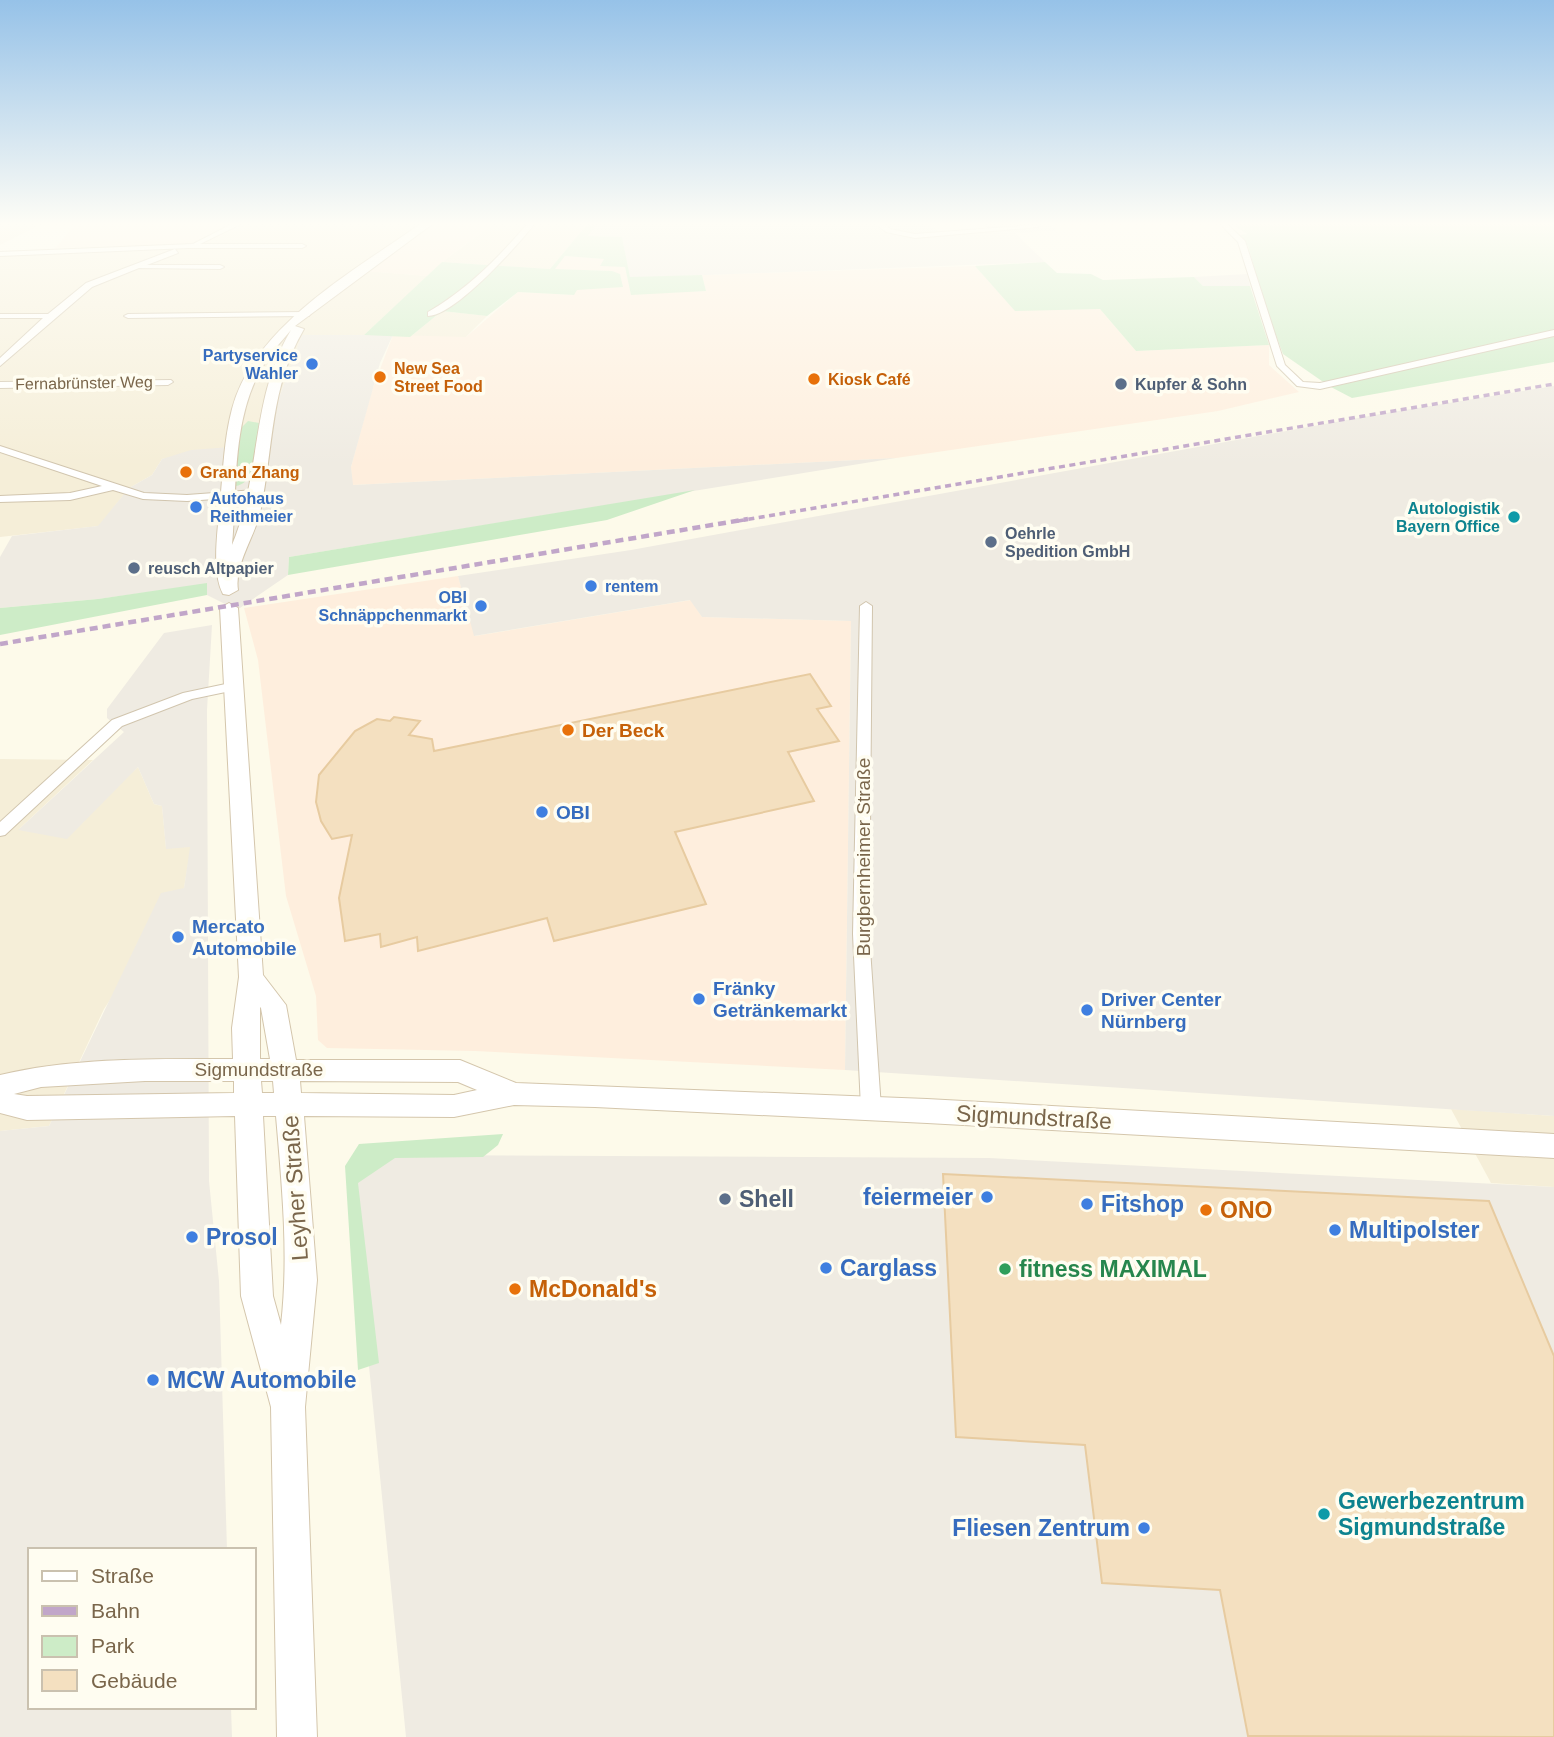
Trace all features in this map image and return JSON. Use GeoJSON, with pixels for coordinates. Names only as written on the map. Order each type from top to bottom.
{"type":"FeatureCollection","features":[{"type":"Feature","properties":{"kind":"main road","name":"Leyher Straße"},"geometry":{"type":"LineString","coordinates":[[288,1408],[257,1296],[245,1011],[251,976],[235,686],[224,549],[234,430],[245,388],[257,365],[290,324],[321,303]]}},
{"type":"Feature","properties":{"kind":"main road","name":"Leyher Straße"},"geometry":{"type":"LineString","coordinates":[[229,592],[248,526],[264,426],[274,386],[285,351],[306,314]]}},
{"type":"Feature","properties":{"kind":"main road","name":"Leyher Straße"},"geometry":{"type":"LineString","coordinates":[[251,976],[273,1005],[285,1069],[302,1280],[288,1408],[297,1737]]}},
{"type":"Feature","properties":{"kind":"main road","name":"Sigmundstraße"},"geometry":{"type":"LineString","coordinates":[[0,1086],[41,1076],[145,1070],[460,1071],[514,1094]]}},
{"type":"Feature","properties":{"kind":"main road","name":"Sigmundstraße"},"geometry":{"type":"LineString","coordinates":[[0,1102],[27,1108],[454,1106],[514,1094],[871,1108],[1367,1138],[1554,1146]]}},
{"type":"Feature","properties":{"kind":"street"},"geometry":{"type":"LineString","coordinates":[[0,363],[66,303]]}},
{"type":"Feature","properties":{"kind":"street"},"geometry":{"type":"LineString","coordinates":[[431,314],[449,303]]}},
{"type":"Feature","properties":{"kind":"street"},"geometry":{"type":"LineString","coordinates":[[1261,303],[1281,366],[1300,384],[1311,387],[1554,333]]}},
{"type":"Feature","properties":{"kind":"street"},"geometry":{"type":"LineString","coordinates":[[128,316],[306,314]]}},
{"type":"Feature","properties":{"kind":"street"},"geometry":{"type":"LineString","coordinates":[[0,316],[50,316]]}},
{"type":"Feature","properties":{"kind":"street","name":"Fernabrünster Weg"},"geometry":{"type":"LineString","coordinates":[[0,385],[168,382]]}},
{"type":"Feature","properties":{"kind":"street"},"geometry":{"type":"LineString","coordinates":[[0,449],[110,487],[159,498],[255,493]]}},
{"type":"Feature","properties":{"kind":"street"},"geometry":{"type":"LineString","coordinates":[[0,499],[74,497],[110,487]]}},
{"type":"Feature","properties":{"kind":"street","name":"Burgbernheimer Straße"},"geometry":{"type":"LineString","coordinates":[[866,606],[861,934],[871,1108]]}},
{"type":"Feature","properties":{"kind":"street"},"geometry":{"type":"LineString","coordinates":[[0,831],[117,723],[188,696],[235,686]]}},
{"type":"Feature","properties":{"kind":"shaded area"},"geometry":{"type":"Polygon","coordinates":[[[0,303],[399,303],[364,335],[302,336],[280,395],[259,423],[256,445],[162,459],[152,475],[129,488],[99,526],[0,537],[0,303]]]}},
{"type":"Feature","properties":{"kind":"shaded area"},"geometry":{"type":"Polygon","coordinates":[[[505,303],[1009,303],[1015,310],[1100,309],[1136,351],[1269,345],[1269,365],[1299,392],[1218,411],[896,458],[352,485],[351,467],[371,393],[393,335],[466,337],[505,303]]]}},
{"type":"Feature","properties":{"kind":"shaded area"},"geometry":{"type":"Polygon","coordinates":[[[442,311],[487,316],[466,337],[410,337],[442,311]]]}},
{"type":"Feature","properties":{"kind":"shaded area"},"geometry":{"type":"Polygon","coordinates":[[[302,335],[393,335],[380,363],[351,467],[353,485],[896,458],[289,557],[288,575],[237,610],[207,595],[207,584],[98,599],[0,608],[0,557],[12,536],[98,526],[129,488],[152,475],[162,459],[191,450],[256,445],[259,423],[280,395],[302,335]]]}},
{"type":"Feature","properties":{"kind":"shaded area"},"geometry":{"type":"Polygon","coordinates":[[[1554,386],[1554,1116],[845,1070],[851,621],[702,617],[690,600],[474,636],[458,576],[631,550],[1380,414],[1554,386]]]}},
{"type":"Feature","properties":{"kind":"shaded area"},"geometry":{"type":"Polygon","coordinates":[[[458,576],[475,636],[691,600],[702,617],[851,621],[845,1070],[475,1051],[327,1048],[318,1040],[316,996],[286,896],[258,660],[244,608],[458,576]]]}},
{"type":"Feature","properties":{"kind":"shaded area"},"geometry":{"type":"Polygon","coordinates":[[[212,625],[207,710],[209,1181],[219,1281],[227,1548],[28,1548],[28,1709],[231,1709],[232,1737],[0,1737],[0,1131],[49,1126],[161,893],[184,888],[190,847],[166,849],[162,806],[154,804],[138,767],[67,839],[18,830],[124,732],[107,718],[107,709],[164,633],[212,625]]]}},
{"type":"Feature","properties":{"kind":"shaded area"},"geometry":{"type":"Polygon","coordinates":[[[0,759],[93,760],[19,829],[118,785],[138,767],[154,804],[162,806],[166,848],[191,846],[184,888],[104,1009],[49,1126],[0,1131],[0,759]]]}},
{"type":"Feature","properties":{"kind":"shaded area"},"geometry":{"type":"Polygon","coordinates":[[[1451,1109],[1554,1116],[1554,1187],[1491,1183],[1451,1109]]]}},
{"type":"Feature","properties":{"kind":"shaded area"},"geometry":{"type":"Polygon","coordinates":[[[395,1155],[989,1158],[1554,1187],[1554,1737],[406,1737],[351,1186],[395,1155]]]}},
{"type":"Feature","properties":{"kind":"green space"},"geometry":{"type":"Polygon","coordinates":[[[398,303],[504,303],[487,316],[442,311],[410,337],[364,335],[398,303]]]}},
{"type":"Feature","properties":{"kind":"green space"},"geometry":{"type":"Polygon","coordinates":[[[1008,303],[1255,303],[1269,345],[1136,351],[1100,309],[1015,311],[1008,303]]]}},
{"type":"Feature","properties":{"kind":"green space"},"geometry":{"type":"Polygon","coordinates":[[[1264,303],[1554,303],[1554,362],[1352,398],[1329,386],[1283,354],[1264,303]]]}},
{"type":"Feature","properties":{"kind":"green space"},"geometry":{"type":"Polygon","coordinates":[[[248,421],[259,423],[255,460],[249,477],[236,486],[240,429],[248,421]]]}},
{"type":"Feature","properties":{"kind":"green space"},"geometry":{"type":"Polygon","coordinates":[[[695,490],[607,520],[288,575],[289,557],[695,490]]]}},
{"type":"Feature","properties":{"kind":"green space"},"geometry":{"type":"Polygon","coordinates":[[[207,583],[207,595],[0,635],[0,608],[98,599],[207,583]]]}},
{"type":"Feature","properties":{"kind":"green space"},"geometry":{"type":"Polygon","coordinates":[[[503,1134],[498,1145],[483,1157],[395,1158],[358,1183],[379,1363],[358,1370],[345,1166],[359,1144],[503,1134]]]}},
{"type":"Feature","properties":{"kind":"building","name":"OBI"},"geometry":{"type":"Polygon","coordinates":[[[810,674],[831,706],[817,709],[839,741],[788,752],[814,801],[675,832],[706,904],[554,941],[547,918],[418,951],[417,937],[381,947],[380,934],[345,941],[339,898],[352,835],[332,839],[321,821],[316,802],[319,775],[355,731],[377,719],[390,721],[394,717],[420,721],[409,735],[432,739],[434,751],[810,674]]]}},
{"type":"Feature","properties":{"kind":"building","name":"Gewerbezentrum Sigmundstraße"},"geometry":{"type":"Polygon","coordinates":[[[943,1174],[1489,1201],[1554,1356],[1554,1737],[1248,1736],[1220,1590],[1102,1583],[1085,1445],[956,1437],[943,1174]]]}},
{"type":"Feature","properties":{"kind":"railway"},"geometry":{"type":"LineString","coordinates":[[738,521],[1554,384]]}},
{"type":"Feature","properties":{"kind":"railway"},"geometry":{"type":"LineString","coordinates":[[0,644],[748,519]]}},
{"type":"Feature","properties":{"kind":"place","name":"Partyservice Wahler"},"geometry":{"type":"Point","coordinates":[312,364]}},
{"type":"Feature","properties":{"kind":"place","name":"New Sea Street Food"},"geometry":{"type":"Point","coordinates":[380,377]}},
{"type":"Feature","properties":{"kind":"place","name":"Kiosk Café"},"geometry":{"type":"Point","coordinates":[814,379]}},
{"type":"Feature","properties":{"kind":"place","name":"Kupfer & Sohn"},"geometry":{"type":"Point","coordinates":[1121,384]}},
{"type":"Feature","properties":{"kind":"place","name":"Grand Zhang"},"geometry":{"type":"Point","coordinates":[186,472]}},
{"type":"Feature","properties":{"kind":"place","name":"Autohaus Reithmeier"},"geometry":{"type":"Point","coordinates":[196,507]}},
{"type":"Feature","properties":{"kind":"place","name":"Autologistik Bayern Office"},"geometry":{"type":"Point","coordinates":[1514,517]}},
{"type":"Feature","properties":{"kind":"place","name":"Oehrle Spedition GmbH"},"geometry":{"type":"Point","coordinates":[991,542]}},
{"type":"Feature","properties":{"kind":"place","name":"reusch Altpapier"},"geometry":{"type":"Point","coordinates":[134,568]}},
{"type":"Feature","properties":{"kind":"place","name":"rentem"},"geometry":{"type":"Point","coordinates":[591,586]}},
{"type":"Feature","properties":{"kind":"place","name":"OBI Schnäppchenmarkt"},"geometry":{"type":"Point","coordinates":[481,606]}},
{"type":"Feature","properties":{"kind":"place","name":"Der Beck"},"geometry":{"type":"Point","coordinates":[568,730]}},
{"type":"Feature","properties":{"kind":"place","name":"OBI"},"geometry":{"type":"Point","coordinates":[542,812]}},
{"type":"Feature","properties":{"kind":"place","name":"Mercato Automobile"},"geometry":{"type":"Point","coordinates":[178,937]}},
{"type":"Feature","properties":{"kind":"place","name":"Fränky Getränkemarkt"},"geometry":{"type":"Point","coordinates":[699,999]}},
{"type":"Feature","properties":{"kind":"place","name":"Driver Center Nürnberg"},"geometry":{"type":"Point","coordinates":[1087,1010]}},
{"type":"Feature","properties":{"kind":"place","name":"feiermeier"},"geometry":{"type":"Point","coordinates":[987,1197]}},
{"type":"Feature","properties":{"kind":"place","name":"Shell"},"geometry":{"type":"Point","coordinates":[725,1199]}},
{"type":"Feature","properties":{"kind":"place","name":"Fitshop"},"geometry":{"type":"Point","coordinates":[1087,1204]}},
{"type":"Feature","properties":{"kind":"place","name":"ONO"},"geometry":{"type":"Point","coordinates":[1206,1210]}},
{"type":"Feature","properties":{"kind":"place","name":"Multipolster"},"geometry":{"type":"Point","coordinates":[1335,1230]}},
{"type":"Feature","properties":{"kind":"place","name":"Prosol"},"geometry":{"type":"Point","coordinates":[192,1237]}},
{"type":"Feature","properties":{"kind":"place","name":"Carglass"},"geometry":{"type":"Point","coordinates":[826,1268]}},
{"type":"Feature","properties":{"kind":"place","name":"fitness MAXIMAL"},"geometry":{"type":"Point","coordinates":[1005,1269]}},
{"type":"Feature","properties":{"kind":"place","name":"McDonald's"},"geometry":{"type":"Point","coordinates":[515,1289]}},
{"type":"Feature","properties":{"kind":"place","name":"MCW Automobile"},"geometry":{"type":"Point","coordinates":[153,1380]}},
{"type":"Feature","properties":{"kind":"place","name":"Gewerbezentrum Sigmundstraße"},"geometry":{"type":"Point","coordinates":[1324,1514]}},
{"type":"Feature","properties":{"kind":"place","name":"Fliesen Zentrum"},"geometry":{"type":"Point","coordinates":[1144,1528]}}]}
